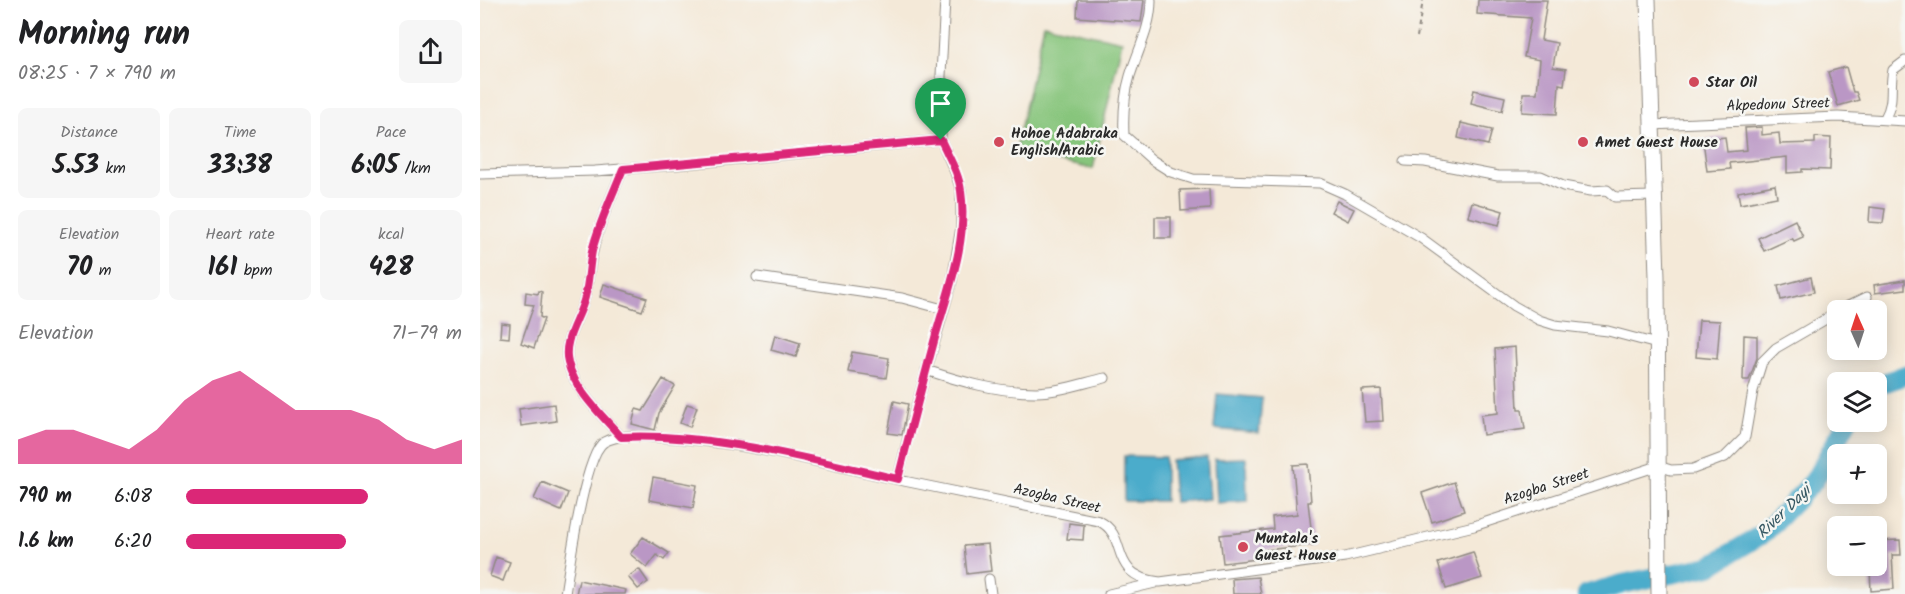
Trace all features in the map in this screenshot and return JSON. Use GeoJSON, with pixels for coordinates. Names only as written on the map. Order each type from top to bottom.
{"type":"FeatureCollection","features":[{"type":"Feature","properties":{"kind":"highway"},"geometry":{"type":"LineString","coordinates":[[1648,0],[1657,344],[1659,594]]}},
{"type":"Feature","properties":{"kind":"street"},"geometry":{"type":"LineString","coordinates":[[898,479],[959,250],[961,190],[941,140],[940,93],[945,0]]}},
{"type":"Feature","properties":{"kind":"street"},"geometry":{"type":"LineString","coordinates":[[1151,0],[1151,17],[1130,77],[1122,112],[1124,135],[1152,160],[1171,172],[1193,179],[1320,183],[1345,194],[1421,238],[1514,306],[1539,320],[1555,325],[1608,331],[1657,344]]}},
{"type":"Feature","properties":{"kind":"street"},"geometry":{"type":"LineString","coordinates":[[1885,118],[1891,108],[1893,97],[1893,70],[1905,61]]}},
{"type":"Feature","properties":{"kind":"street","name":"Akpedonu Street"},"geometry":{"type":"LineString","coordinates":[[1651,125],[1838,117],[1885,118],[1905,121]]}},
{"type":"Feature","properties":{"kind":"street"},"geometry":{"type":"LineString","coordinates":[[480,174],[623,169],[941,140]]}},
{"type":"Feature","properties":{"kind":"street"},"geometry":{"type":"LineString","coordinates":[[1406,161],[1425,162],[1498,176],[1541,176],[1563,186],[1591,191],[1607,190],[1614,197],[1654,196]]}},
{"type":"Feature","properties":{"kind":"street"},"geometry":{"type":"LineString","coordinates":[[566,594],[578,516],[596,452],[604,442],[621,437],[574,379],[567,361],[567,344],[585,299],[593,250],[604,214],[623,169]]}},
{"type":"Feature","properties":{"kind":"street"},"geometry":{"type":"LineString","coordinates":[[757,277],[891,296],[943,309]]}},
{"type":"Feature","properties":{"kind":"street"},"geometry":{"type":"LineString","coordinates":[[1861,300],[1867,297]]}},
{"type":"Feature","properties":{"kind":"street"},"geometry":{"type":"LineString","coordinates":[[1658,466],[1671,470],[1693,469],[1725,457],[1745,437],[1753,391],[1762,362],[1776,348],[1827,318]]}},
{"type":"Feature","properties":{"kind":"street"},"geometry":{"type":"LineString","coordinates":[[926,370],[966,384],[1038,392],[1105,378]]}},
{"type":"Feature","properties":{"kind":"street","name":"Azogba Street"},"geometry":{"type":"LineString","coordinates":[[621,437],[684,438],[721,442],[1099,521],[1108,526],[1113,534],[1121,561],[1131,572],[1145,580],[1160,582],[1355,555],[1474,526],[1658,466]]}},
{"type":"Feature","properties":{"kind":"street"},"geometry":{"type":"LineString","coordinates":[[989,579],[991,594]]}},
{"type":"Feature","properties":{"kind":"street"},"geometry":{"type":"LineString","coordinates":[[1109,594],[1160,582]]}},
{"type":"Feature","properties":{"kind":"path"},"geometry":{"type":"LineString","coordinates":[[1417,38],[1423,0]]}},
{"type":"Feature","properties":{"kind":"green space"},"geometry":{"type":"Polygon","coordinates":[[[1044,24],[1122,41],[1093,169],[1015,152],[1044,24]]]}},
{"type":"Feature","properties":{"kind":"water"},"geometry":{"type":"Polygon","coordinates":[[[1217,394],[1262,398],[1259,433],[1214,429],[1217,394]]]}},
{"type":"Feature","properties":{"kind":"water"},"geometry":{"type":"Polygon","coordinates":[[[1124,456],[1165,457],[1165,501],[1124,501],[1124,456]]]}},
{"type":"Feature","properties":{"kind":"water"},"geometry":{"type":"Polygon","coordinates":[[[1207,457],[1210,499],[1174,502],[1171,460],[1207,457]]]}},
{"type":"Feature","properties":{"kind":"water"},"geometry":{"type":"Polygon","coordinates":[[[1246,458],[1247,501],[1217,503],[1215,459],[1246,458]]]}},
{"type":"Feature","properties":{"kind":"building"},"geometry":{"type":"Polygon","coordinates":[[[1078,0],[1144,0],[1141,22],[1077,17],[1078,0]]]}},
{"type":"Feature","properties":{"kind":"building"},"geometry":{"type":"Polygon","coordinates":[[[1478,0],[1547,0],[1541,40],[1557,43],[1553,67],[1566,69],[1564,85],[1559,84],[1557,114],[1522,112],[1523,93],[1537,93],[1540,60],[1524,57],[1531,18],[1477,14],[1478,0]]]}},
{"type":"Feature","properties":{"kind":"building"},"geometry":{"type":"Polygon","coordinates":[[[1846,67],[1853,92],[1856,92],[1859,100],[1838,106],[1828,72],[1846,67]]]}},
{"type":"Feature","properties":{"kind":"building"},"geometry":{"type":"Polygon","coordinates":[[[1474,90],[1505,97],[1502,111],[1471,103],[1474,90]]]}},
{"type":"Feature","properties":{"kind":"building"},"geometry":{"type":"Polygon","coordinates":[[[1461,123],[1492,130],[1488,145],[1458,138],[1461,123]]]}},
{"type":"Feature","properties":{"kind":"building"},"geometry":{"type":"Polygon","coordinates":[[[1762,127],[1762,135],[1779,133],[1780,144],[1815,143],[1815,137],[1831,138],[1830,170],[1802,169],[1802,172],[1787,173],[1787,157],[1729,163],[1730,169],[1707,171],[1703,140],[1725,137],[1727,152],[1747,150],[1745,128],[1762,127]]]}},
{"type":"Feature","properties":{"kind":"building"},"geometry":{"type":"Polygon","coordinates":[[[1775,185],[1777,197],[1740,204],[1738,192],[1775,185]]]}},
{"type":"Feature","properties":{"kind":"building"},"geometry":{"type":"Polygon","coordinates":[[[1209,189],[1210,209],[1181,211],[1180,190],[1209,189]]]}},
{"type":"Feature","properties":{"kind":"building"},"geometry":{"type":"Polygon","coordinates":[[[1337,201],[1354,209],[1348,221],[1331,212],[1337,201]]]}},
{"type":"Feature","properties":{"kind":"building"},"geometry":{"type":"Polygon","coordinates":[[[1472,202],[1503,211],[1499,225],[1468,217],[1472,202]]]}},
{"type":"Feature","properties":{"kind":"building"},"geometry":{"type":"Polygon","coordinates":[[[1870,207],[1885,209],[1883,223],[1869,222],[1870,207]]]}},
{"type":"Feature","properties":{"kind":"building"},"geometry":{"type":"Polygon","coordinates":[[[1155,217],[1171,217],[1171,238],[1155,238],[1155,217]]]}},
{"type":"Feature","properties":{"kind":"building"},"geometry":{"type":"Polygon","coordinates":[[[1795,220],[1803,237],[1794,241],[1792,238],[1764,251],[1758,238],[1795,220]]]}},
{"type":"Feature","properties":{"kind":"building"},"geometry":{"type":"Polygon","coordinates":[[[1811,277],[1814,292],[1781,300],[1778,286],[1811,277]]]}},
{"type":"Feature","properties":{"kind":"building"},"geometry":{"type":"Polygon","coordinates":[[[1905,280],[1905,289],[1875,293],[1874,285],[1905,280]]]}},
{"type":"Feature","properties":{"kind":"building"},"geometry":{"type":"Polygon","coordinates":[[[604,284],[647,298],[642,311],[600,297],[604,284]]]}},
{"type":"Feature","properties":{"kind":"building"},"geometry":{"type":"Polygon","coordinates":[[[539,291],[542,292],[540,317],[544,319],[534,348],[521,343],[534,305],[525,304],[526,292],[538,294],[539,291]]]}},
{"type":"Feature","properties":{"kind":"building"},"geometry":{"type":"Polygon","coordinates":[[[1699,320],[1720,321],[1717,359],[1696,357],[1699,320]]]}},
{"type":"Feature","properties":{"kind":"building"},"geometry":{"type":"Polygon","coordinates":[[[501,323],[510,324],[509,338],[500,337],[501,323]]]}},
{"type":"Feature","properties":{"kind":"building"},"geometry":{"type":"Polygon","coordinates":[[[775,335],[800,343],[796,357],[771,350],[775,335]]]}},
{"type":"Feature","properties":{"kind":"building"},"geometry":{"type":"Polygon","coordinates":[[[1744,335],[1757,336],[1757,358],[1749,380],[1743,380],[1744,335]]]}},
{"type":"Feature","properties":{"kind":"building"},"geometry":{"type":"Polygon","coordinates":[[[1515,347],[1518,410],[1522,410],[1525,429],[1483,435],[1481,415],[1498,413],[1495,349],[1515,347]]]}},
{"type":"Feature","properties":{"kind":"building"},"geometry":{"type":"Polygon","coordinates":[[[852,352],[889,358],[886,378],[848,372],[852,352]]]}},
{"type":"Feature","properties":{"kind":"building"},"geometry":{"type":"Polygon","coordinates":[[[663,379],[675,386],[659,413],[655,430],[632,424],[636,409],[643,411],[663,379]]]}},
{"type":"Feature","properties":{"kind":"building"},"geometry":{"type":"Polygon","coordinates":[[[1381,389],[1383,421],[1365,422],[1362,390],[1381,389]]]}},
{"type":"Feature","properties":{"kind":"building"},"geometry":{"type":"Polygon","coordinates":[[[894,401],[908,404],[902,435],[888,433],[894,401]]]}},
{"type":"Feature","properties":{"kind":"building"},"geometry":{"type":"Polygon","coordinates":[[[554,404],[556,421],[521,426],[519,409],[554,404]]]}},
{"type":"Feature","properties":{"kind":"building"},"geometry":{"type":"Polygon","coordinates":[[[687,404],[697,407],[690,427],[680,423],[687,404]]]}},
{"type":"Feature","properties":{"kind":"building"},"geometry":{"type":"Polygon","coordinates":[[[1308,464],[1311,502],[1308,502],[1313,545],[1265,550],[1266,558],[1223,563],[1220,535],[1273,529],[1272,517],[1297,514],[1293,465],[1308,464]]]}},
{"type":"Feature","properties":{"kind":"building"},"geometry":{"type":"Polygon","coordinates":[[[653,477],[697,485],[693,508],[649,500],[653,477]]]}},
{"type":"Feature","properties":{"kind":"building"},"geometry":{"type":"Polygon","coordinates":[[[542,482],[568,493],[561,511],[534,499],[542,482]]]}},
{"type":"Feature","properties":{"kind":"building"},"geometry":{"type":"Polygon","coordinates":[[[1454,482],[1464,511],[1432,522],[1422,493],[1454,482]]]}},
{"type":"Feature","properties":{"kind":"building"},"geometry":{"type":"Polygon","coordinates":[[[1069,523],[1084,525],[1083,540],[1067,539],[1069,523]]]}},
{"type":"Feature","properties":{"kind":"building"},"geometry":{"type":"Polygon","coordinates":[[[643,537],[669,553],[664,560],[657,555],[647,568],[630,554],[643,537]]]}},
{"type":"Feature","properties":{"kind":"building"},"geometry":{"type":"Polygon","coordinates":[[[1900,540],[1901,555],[1892,555],[1894,589],[1871,591],[1870,576],[1887,576],[1887,541],[1900,540]]]}},
{"type":"Feature","properties":{"kind":"building"},"geometry":{"type":"Polygon","coordinates":[[[988,544],[991,571],[967,574],[964,546],[988,544]]]}},
{"type":"Feature","properties":{"kind":"building"},"geometry":{"type":"Polygon","coordinates":[[[1473,552],[1482,578],[1446,589],[1438,563],[1473,552]]]}},
{"type":"Feature","properties":{"kind":"building"},"geometry":{"type":"Polygon","coordinates":[[[496,557],[510,562],[503,581],[490,576],[496,557]]]}},
{"type":"Feature","properties":{"kind":"building"},"geometry":{"type":"Polygon","coordinates":[[[639,569],[648,582],[638,589],[628,577],[639,569]]]}},
{"type":"Feature","properties":{"kind":"building"},"geometry":{"type":"Polygon","coordinates":[[[1258,577],[1261,594],[1233,594],[1232,579],[1258,577]]]}},
{"type":"Feature","properties":{"kind":"building"},"geometry":{"type":"Polygon","coordinates":[[[579,580],[626,590],[625,594],[576,594],[579,580]]]}},
{"type":"Feature","properties":{"kind":"waterway","name":"River Dayi"},"geometry":{"type":"LineString","coordinates":[[1887,382],[1905,375]]}},
{"type":"Feature","properties":{"kind":"waterway","name":"River Dayi"},"geometry":{"type":"LineString","coordinates":[[1587,594],[1622,584],[1710,566],[1764,533],[1814,481],[1841,432]]}},
{"type":"Feature","properties":{"kind":"place","name":"Star Oil"},"geometry":{"type":"Point","coordinates":[1694,82]}},
{"type":"Feature","properties":{"kind":"place","name":"Hohoe Adabraka English/Arabic"},"geometry":{"type":"Point","coordinates":[999,142]}},
{"type":"Feature","properties":{"kind":"place","name":"Amet Guest House"},"geometry":{"type":"Point","coordinates":[1583,142]}},
{"type":"Feature","properties":{"kind":"place","name":"Muntala's Guest House"},"geometry":{"type":"Point","coordinates":[1243,547]}},
{"type":"Feature","properties":{"kind":"route"},"geometry":{"type":"LineString","coordinates":[[941,140],[961,190],[959,250],[898,479],[792,455],[721,442],[684,438],[621,437],[574,379],[567,361],[567,344],[585,299],[593,250],[604,214],[623,169],[941,140]]}}]}
